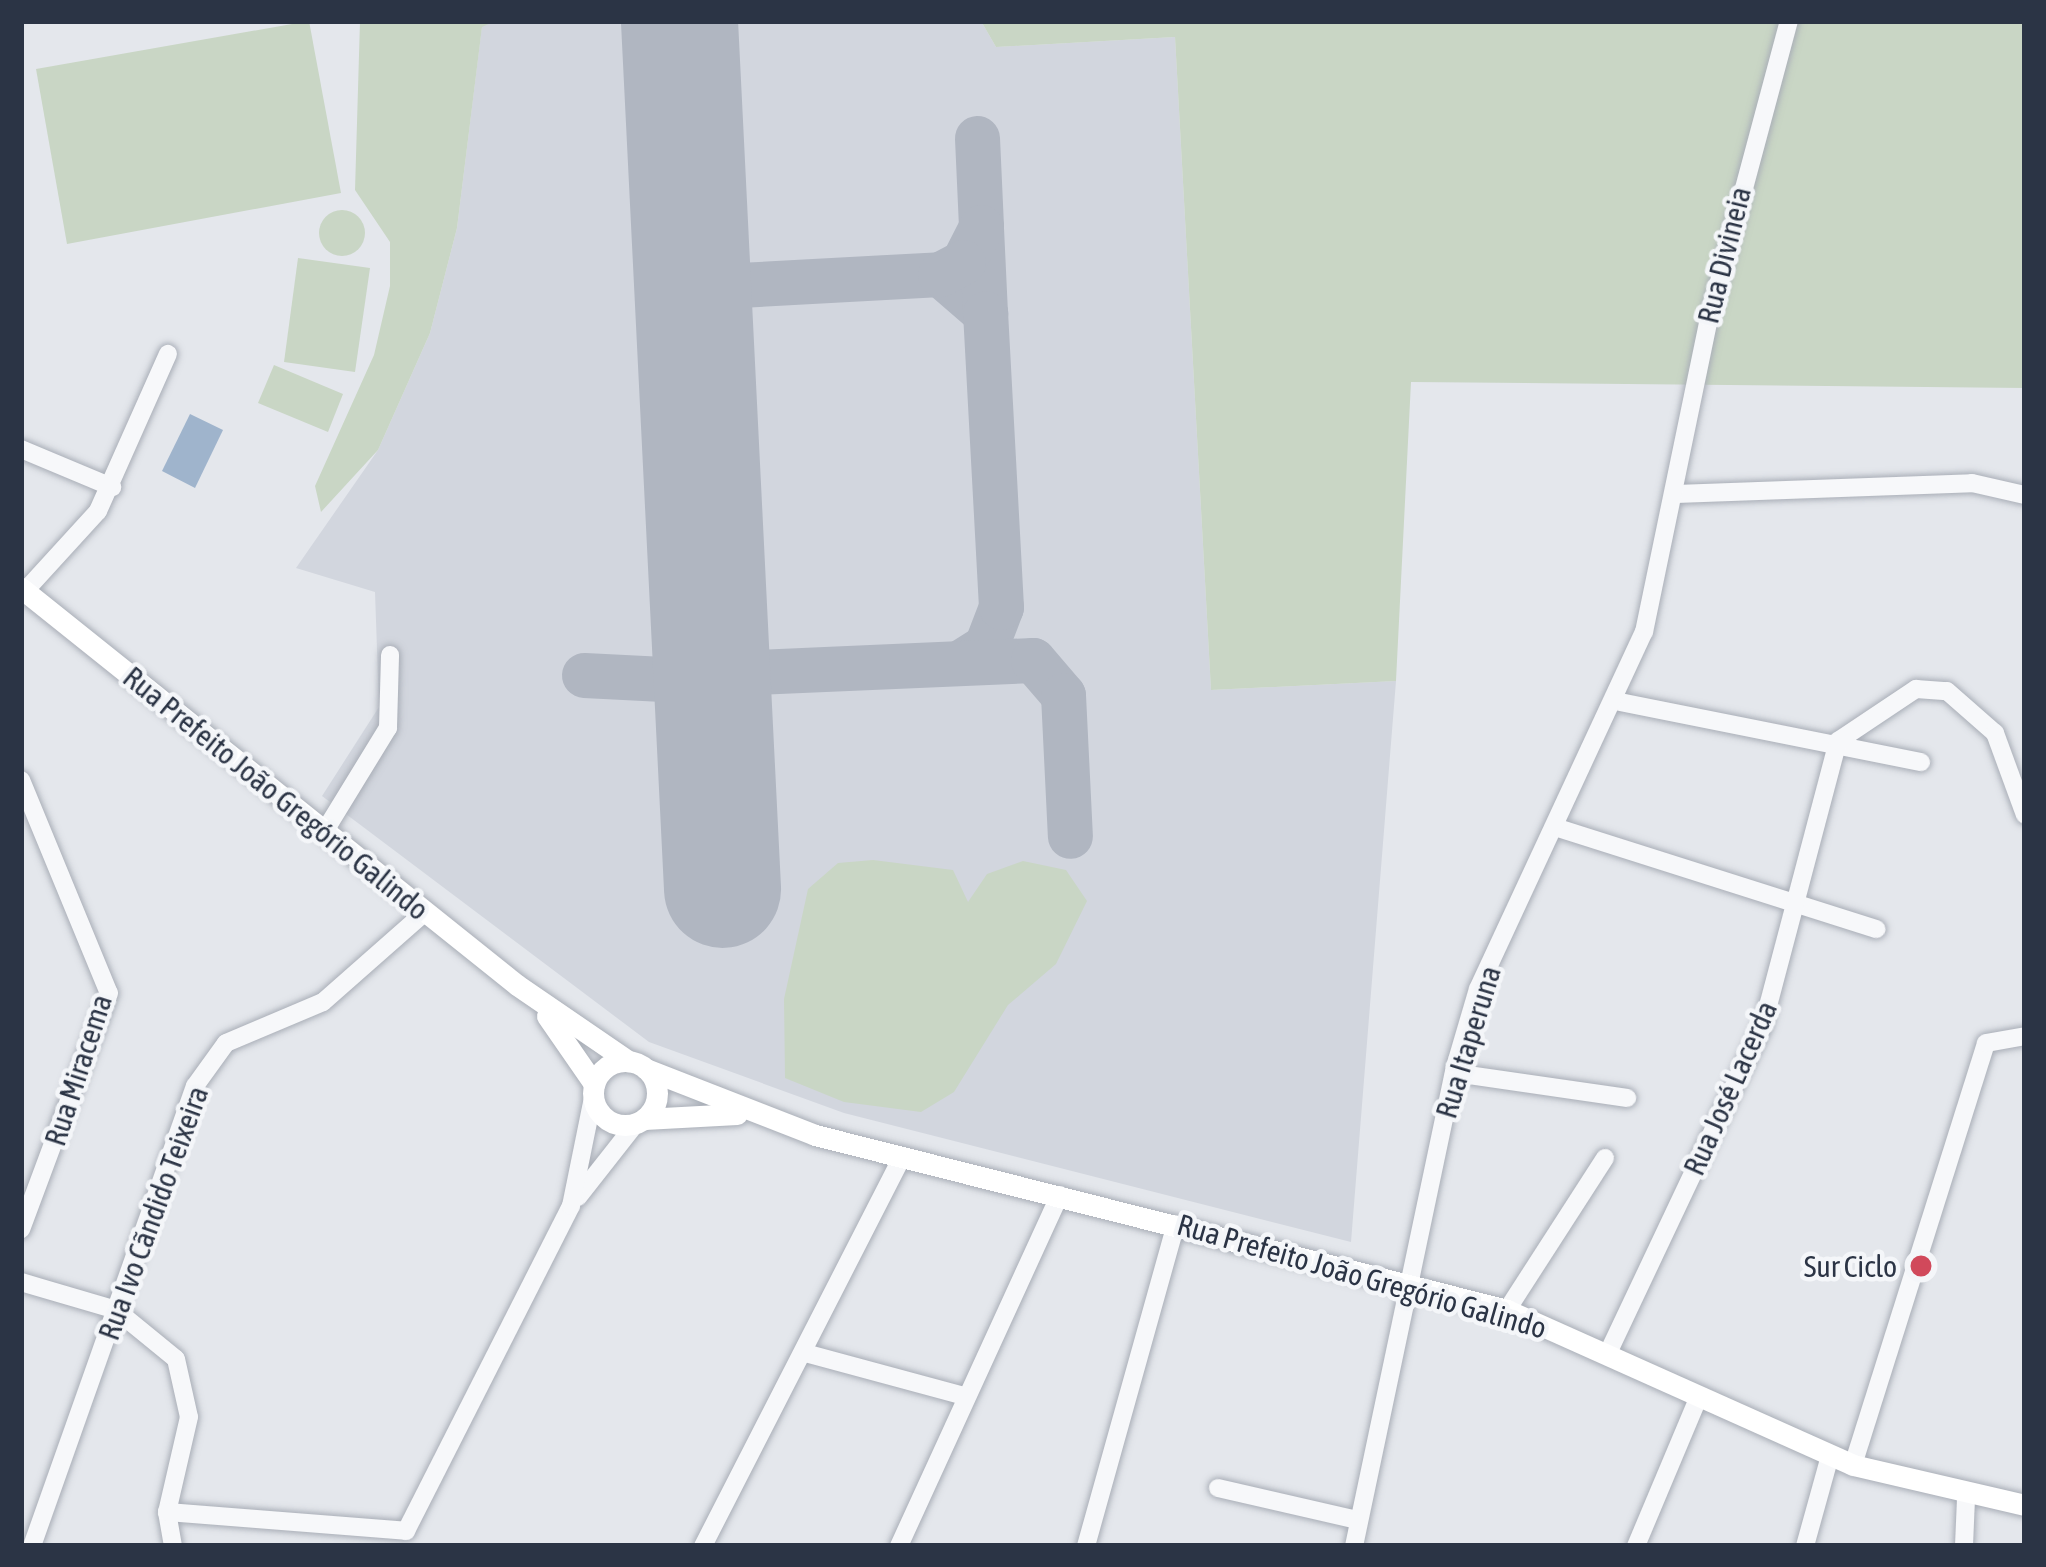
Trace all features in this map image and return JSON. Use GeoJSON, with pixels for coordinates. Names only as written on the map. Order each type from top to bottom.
{"type":"FeatureCollection","features":[{"type":"Feature","properties":{"kind":"main road","name":"Rua Prefeito João Gregório Galindo"},"geometry":{"type":"LineString","coordinates":[[23,590],[532,997],[637,1065],[749,1114],[1507,1310],[1853,1465],[1966,1499],[2025,1505]]}},
{"type":"Feature","properties":{"kind":"main road","name":"Rua Prefeito João Gregório Galindo"},"geometry":{"type":"LineString","coordinates":[[532,997],[614,1123],[749,1114]]}},
{"type":"Feature","properties":{"kind":"main road"},"geometry":{"type":"LineString","coordinates":[[593,1091],[637,1065],[656,1095],[641,1121]]}},
{"type":"Feature","properties":{"kind":"street","name":"Rua Divineia"},"geometry":{"type":"LineString","coordinates":[[1676,494],[1709,319],[1789,21]]}},
{"type":"Feature","properties":{"kind":"street"},"geometry":{"type":"LineString","coordinates":[[23,590],[112,488],[168,354]]}},
{"type":"Feature","properties":{"kind":"street"},"geometry":{"type":"LineString","coordinates":[[21,449],[112,488]]}},
{"type":"Feature","properties":{"kind":"street"},"geometry":{"type":"LineString","coordinates":[[1676,494],[1972,483],[2025,495]]}},
{"type":"Feature","properties":{"kind":"street","name":"Rua Itaperuna"},"geometry":{"type":"LineString","coordinates":[[1354,1546],[1403,1283],[1478,988],[1561,829],[1620,702],[1676,494]]}},
{"type":"Feature","properties":{"kind":"street"},"geometry":{"type":"LineString","coordinates":[[326,829],[388,728],[391,655]]}},
{"type":"Feature","properties":{"kind":"street"},"geometry":{"type":"LineString","coordinates":[[1838,741],[1916,689],[1946,691],[1995,733],[2025,815]]}},
{"type":"Feature","properties":{"kind":"street"},"geometry":{"type":"LineString","coordinates":[[1620,702],[1838,741],[1921,762]]}},
{"type":"Feature","properties":{"kind":"street","name":"Rua José Lacerda"},"geometry":{"type":"LineString","coordinates":[[1608,1353],[1763,1025],[1838,741]]}},
{"type":"Feature","properties":{"kind":"street","name":"Rua Miracema"},"geometry":{"type":"LineString","coordinates":[[21,781],[109,993],[21,1229]]}},
{"type":"Feature","properties":{"kind":"street"},"geometry":{"type":"LineString","coordinates":[[1561,829],[1794,898],[1877,929]]}},
{"type":"Feature","properties":{"kind":"street","name":"Rua Ivo Cãndido Teixeira"},"geometry":{"type":"LineString","coordinates":[[32,1546],[196,1086],[226,1043],[323,1002],[424,913]]}},
{"type":"Feature","properties":{"kind":"street"},"geometry":{"type":"LineString","coordinates":[[1853,1465],[1986,1042],[2025,1036]]}},
{"type":"Feature","properties":{"kind":"street"},"geometry":{"type":"LineString","coordinates":[[1454,1073],[1627,1098]]}},
{"type":"Feature","properties":{"kind":"street"},"geometry":{"type":"LineString","coordinates":[[572,1206],[593,1091]]}},
{"type":"Feature","properties":{"kind":"street"},"geometry":{"type":"LineString","coordinates":[[167,1512],[409,1538],[572,1206],[641,1121]]}},
{"type":"Feature","properties":{"kind":"street"},"geometry":{"type":"LineString","coordinates":[[703,1546],[903,1156]]}},
{"type":"Feature","properties":{"kind":"street"},"geometry":{"type":"LineString","coordinates":[[1507,1310],[1605,1158]]}},
{"type":"Feature","properties":{"kind":"street"},"geometry":{"type":"LineString","coordinates":[[899,1546],[1060,1195]]}},
{"type":"Feature","properties":{"kind":"street"},"geometry":{"type":"LineString","coordinates":[[1086,1546],[1176,1224]]}},
{"type":"Feature","properties":{"kind":"street"},"geometry":{"type":"LineString","coordinates":[[21,1282],[116,1310],[161,1344],[187,1382],[167,1512],[173,1546]]}},
{"type":"Feature","properties":{"kind":"street"},"geometry":{"type":"LineString","coordinates":[[805,1353],[964,1396]]}},
{"type":"Feature","properties":{"kind":"street"},"geometry":{"type":"LineString","coordinates":[[1636,1546],[1699,1396]]}},
{"type":"Feature","properties":{"kind":"street"},"geometry":{"type":"LineString","coordinates":[[1805,1546],[1830,1456]]}},
{"type":"Feature","properties":{"kind":"street"},"geometry":{"type":"LineString","coordinates":[[1218,1487],[1358,1520]]}},
{"type":"Feature","properties":{"kind":"street"},"geometry":{"type":"LineString","coordinates":[[1964,1546],[1966,1499]]}},
{"type":"Feature","properties":{"kind":"shaded area"},"geometry":{"type":"Polygon","coordinates":[[[495,21],[981,21],[996,47],[1175,37],[1211,690],[1396,681],[1351,1242],[844,1113],[649,1042],[322,796],[379,707],[375,592],[296,568],[378,450],[430,333],[457,228],[482,26],[495,21]]]}},
{"type":"Feature","properties":{"kind":"green space"},"geometry":{"type":"Polygon","coordinates":[[[309,21],[341,193],[67,244],[36,69],[309,21]]]}},
{"type":"Feature","properties":{"kind":"green space"},"geometry":{"type":"Polygon","coordinates":[[[360,21],[495,21],[482,27],[457,228],[430,333],[378,450],[321,512],[315,486],[374,355],[390,286],[390,242],[355,190],[360,21]]]}},
{"type":"Feature","properties":{"kind":"green space"},"geometry":{"type":"Polygon","coordinates":[[[981,21],[2025,21],[2025,388],[1411,382],[1396,681],[1211,690],[1175,37],[996,47],[981,21]]]}},
{"type":"Feature","properties":{"kind":"green space"},"geometry":{"type":"Polygon","coordinates":[[[342,210],[358,217],[365,233],[358,249],[342,256],[326,249],[319,233],[326,217],[342,210]]]}},
{"type":"Feature","properties":{"kind":"green space"},"geometry":{"type":"Polygon","coordinates":[[[298,258],[370,268],[355,372],[284,362],[298,258]]]}},
{"type":"Feature","properties":{"kind":"green space"},"geometry":{"type":"Polygon","coordinates":[[[274,365],[343,394],[328,432],[258,403],[274,365]]]}},
{"type":"Feature","properties":{"kind":"green space"},"geometry":{"type":"Polygon","coordinates":[[[873,860],[953,870],[968,902],[987,874],[1023,861],[1066,870],[1087,901],[1056,964],[1008,1005],[954,1092],[921,1112],[844,1102],[785,1078],[784,999],[808,889],[838,863],[873,860]]]}},
{"type":"Feature","properties":{"kind":"water"},"geometry":{"type":"Polygon","coordinates":[[[190,414],[223,430],[195,488],[162,471],[190,414]]]}},
{"type":"Feature","properties":{"kind":"taxiway"},"geometry":{"type":"LineString","coordinates":[[977,138],[981,227]]}},
{"type":"Feature","properties":{"kind":"taxiway"},"geometry":{"type":"LineString","coordinates":[[739,285],[940,274],[985,313],[981,227],[963,262],[940,274]]}},
{"type":"Feature","properties":{"kind":"taxiway"},"geometry":{"type":"LineString","coordinates":[[689,237],[704,268],[739,285],[712,298],[695,339]]}},
{"type":"Feature","properties":{"kind":"taxiway"},"geometry":{"type":"LineString","coordinates":[[962,661],[986,646],[1001,607],[985,313]]}},
{"type":"Feature","properties":{"kind":"taxiway"},"geometry":{"type":"LineString","coordinates":[[709,629],[724,659],[757,672],[731,683]]}},
{"type":"Feature","properties":{"kind":"taxiway"},"geometry":{"type":"LineString","coordinates":[[757,672],[1033,660],[1063,695],[1070,836]]}},
{"type":"Feature","properties":{"kind":"taxiway"},"geometry":{"type":"LineString","coordinates":[[584,675],[683,680],[713,723]]}},
{"type":"Feature","properties":{"kind":"runway"},"geometry":{"type":"LineString","coordinates":[[679,21],[722,889]]}},
{"type":"Feature","properties":{"kind":"place","name":"Sur Ciclo"},"geometry":{"type":"Point","coordinates":[1921,1266]}}]}
